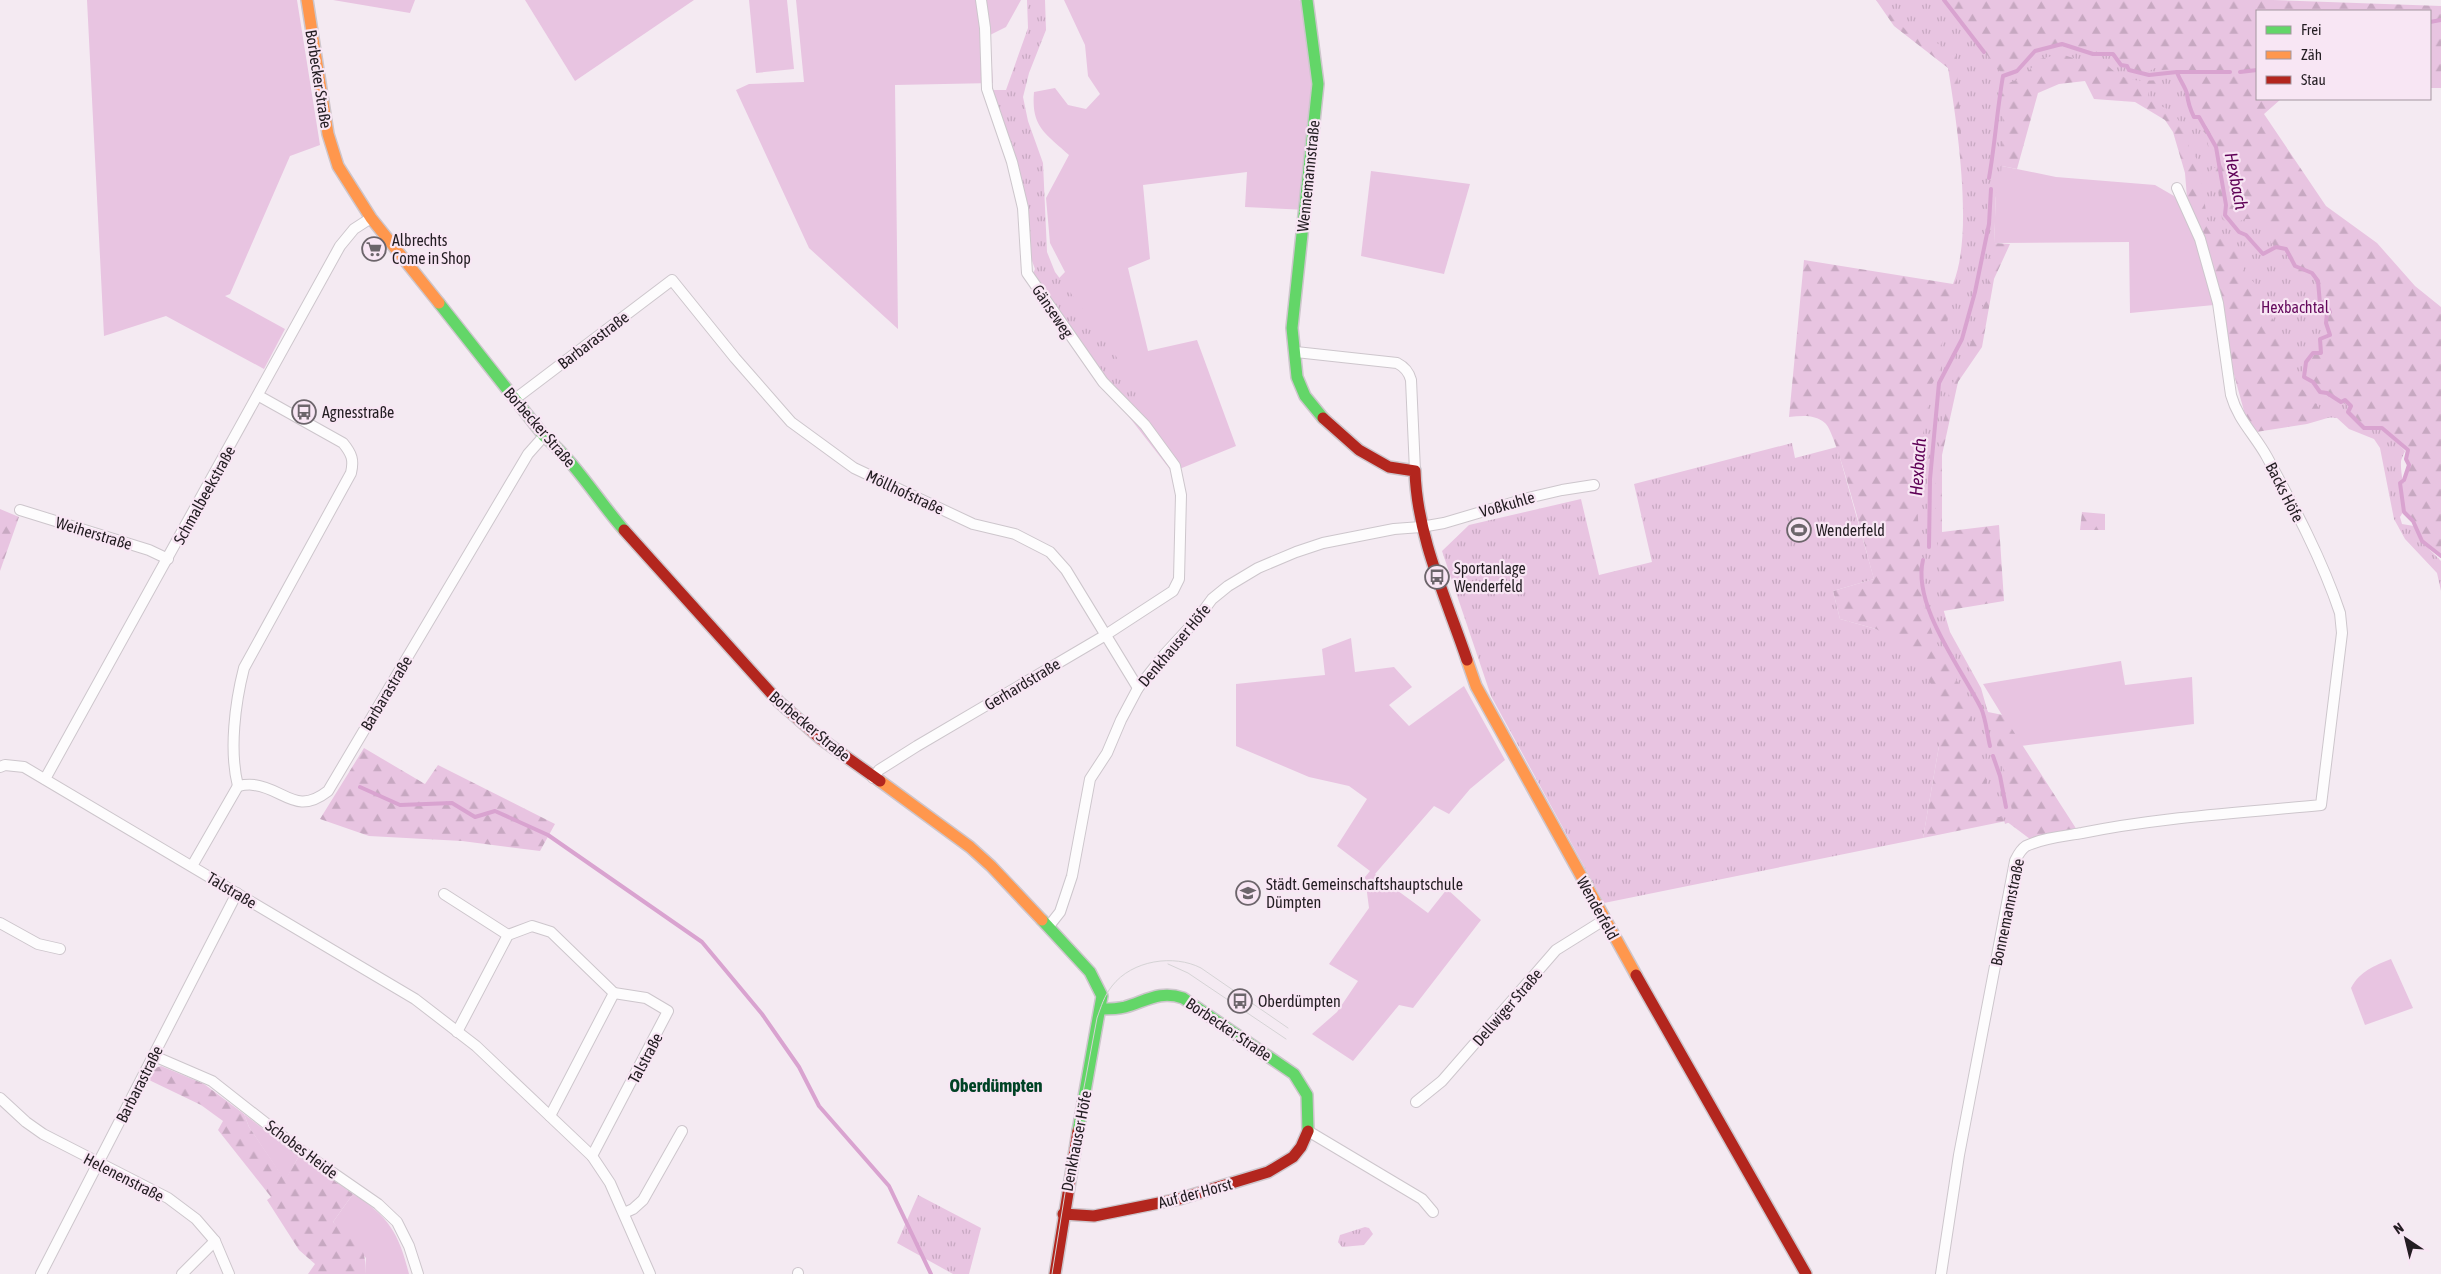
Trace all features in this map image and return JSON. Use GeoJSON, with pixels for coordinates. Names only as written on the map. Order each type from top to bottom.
{"type":"FeatureCollection","features":[{"type":"Feature","properties":{"kind":"street","name":"Borbecker Straße"},"geometry":{"type":"LineString","coordinates":[[307,0],[324,113],[333,154],[338,166],[371,218],[544,436],[562,451],[585,479],[602,505],[672,586],[778,702],[821,739],[970,848],[1049,926],[1095,979],[1102,996],[1102,1009],[1121,1008],[1161,993],[1176,994],[1183,998],[1294,1074],[1307,1095],[1308,1131]]}},
{"type":"Feature","properties":{"kind":"street","name":"Gänseweg"},"geometry":{"type":"LineString","coordinates":[[981,0],[985,28],[987,89],[1012,162],[1023,208],[1027,273],[1103,382],[1145,424],[1175,466],[1181,496],[1179,579],[1173,591]]}},
{"type":"Feature","properties":{"kind":"street","name":"Wennemannstraße"},"geometry":{"type":"LineString","coordinates":[[1307,0],[1318,84],[1292,328],[1296,352],[1297,377],[1305,396],[1322,417],[1358,450],[1390,466],[1415,471]]}},
{"type":"Feature","properties":{"kind":"street","name":"Backs Höfe"},"geometry":{"type":"LineString","coordinates":[[2177,188],[2200,239],[2218,303],[2231,395],[2235,410],[2262,449],[2292,503],[2340,613],[2342,633],[2321,805]]}},
{"type":"Feature","properties":{"kind":"street","name":"Schmalbeekstraße"},"geometry":{"type":"LineString","coordinates":[[45,779],[259,396],[340,246],[354,229],[371,218]]}},
{"type":"Feature","properties":{"kind":"street","name":"Barbarastraße"},"geometry":{"type":"LineString","coordinates":[[515,399],[672,280]]}},
{"type":"Feature","properties":{"kind":"street","name":"Möllhofstraße"},"geometry":{"type":"LineString","coordinates":[[672,280],[735,358],[791,422],[854,468],[973,524],[1015,534],[1050,552],[1066,570],[1104,636],[1138,688]]}},
{"type":"Feature","properties":{"kind":"street"},"geometry":{"type":"LineString","coordinates":[[1296,352],[1379,361],[1403,366],[1410,374],[1416,498],[1421,527]]}},
{"type":"Feature","properties":{"kind":"street"},"geometry":{"type":"LineString","coordinates":[[192,866],[238,786],[233,765],[238,688],[244,668],[351,473],[354,461],[351,453],[343,443],[259,396]]}},
{"type":"Feature","properties":{"kind":"street","name":"Barbarastraße"},"geometry":{"type":"LineString","coordinates":[[238,786],[255,785],[297,802],[309,802],[328,791],[528,454],[544,436]]}},
{"type":"Feature","properties":{"kind":"street","name":"Voßkuhle"},"geometry":{"type":"LineString","coordinates":[[1421,527],[1562,490],[1594,485]]}},
{"type":"Feature","properties":{"kind":"street","name":"Weiherstraße"},"geometry":{"type":"LineString","coordinates":[[20,510],[149,550],[168,560]]}},
{"type":"Feature","properties":{"kind":"street","name":"Denkhauser Höfe"},"geometry":{"type":"LineString","coordinates":[[1049,926],[1060,912],[1072,876],[1090,779],[1107,752],[1138,688],[1212,599],[1228,586],[1258,568],[1296,552],[1323,543],[1394,529],[1421,527]]}},
{"type":"Feature","properties":{"kind":"street","name":"Wenderfeld"},"geometry":{"type":"LineString","coordinates":[[1421,527],[1476,686],[1604,920],[1806,1274]]}},
{"type":"Feature","properties":{"kind":"street","name":"Gerhardstraße"},"geometry":{"type":"LineString","coordinates":[[873,778],[878,770],[1104,636],[1173,591]]}},
{"type":"Feature","properties":{"kind":"street","name":"Talstraße"},"geometry":{"type":"LineString","coordinates":[[0,767],[5,765],[24,767],[45,779],[415,999],[476,1046],[592,1156],[610,1183],[650,1274]]}},
{"type":"Feature","properties":{"kind":"street","name":"Bonnemannstraße"},"geometry":{"type":"LineString","coordinates":[[1941,1274],[1961,1145],[2015,861],[2019,853],[2024,847],[2038,842],[2105,828],[2192,817],[2321,805]]}},
{"type":"Feature","properties":{"kind":"street","name":"Barbarastraße"},"geometry":{"type":"LineString","coordinates":[[41,1274],[237,893]]}},
{"type":"Feature","properties":{"kind":"street"},"geometry":{"type":"LineString","coordinates":[[444,894],[508,935]]}},
{"type":"Feature","properties":{"kind":"street","name":"Dellwiger Straße"},"geometry":{"type":"LineString","coordinates":[[1416,1102],[1442,1081],[1556,950],[1604,920]]}},
{"type":"Feature","properties":{"kind":"street"},"geometry":{"type":"LineString","coordinates":[[0,923],[38,944],[60,949]]}},
{"type":"Feature","properties":{"kind":"street"},"geometry":{"type":"LineString","coordinates":[[457,1032],[508,935],[532,926],[551,932],[614,994],[550,1116]]}},
{"type":"Feature","properties":{"kind":"street","name":"Talstraße"},"geometry":{"type":"LineString","coordinates":[[592,1156],[668,1012],[646,998],[614,994]]}},
{"type":"Feature","properties":{"kind":"street","name":"Denkhauser Höfe"},"geometry":{"type":"LineString","coordinates":[[1055,1274],[1063,1214],[1102,1009]]}},
{"type":"Feature","properties":{"kind":"street","name":"Schobes Heide"},"geometry":{"type":"LineString","coordinates":[[154,1056],[212,1081],[300,1150],[378,1204],[397,1222],[409,1246],[418,1274]]}},
{"type":"Feature","properties":{"kind":"street","name":"Helenenstraße"},"geometry":{"type":"LineString","coordinates":[[0,1098],[26,1122],[43,1134],[98,1164],[168,1198],[196,1219],[215,1241],[229,1274]]}},
{"type":"Feature","properties":{"kind":"street"},"geometry":{"type":"LineString","coordinates":[[624,1213],[633,1209],[643,1200],[682,1131]]}},
{"type":"Feature","properties":{"kind":"street"},"geometry":{"type":"LineString","coordinates":[[1308,1131],[1422,1199],[1433,1212]]}},
{"type":"Feature","properties":{"kind":"street","name":"Auf der Horst"},"geometry":{"type":"LineString","coordinates":[[1063,1214],[1094,1216],[1179,1199],[1268,1172],[1293,1157],[1308,1131]]}},
{"type":"Feature","properties":{"kind":"street"},"geometry":{"type":"LineString","coordinates":[[182,1274],[215,1241]]}},
{"type":"Feature","properties":{"kind":"green space"},"geometry":{"type":"Polygon","coordinates":[[[87,0],[297,0],[320,145],[290,156],[230,294],[225,296],[285,329],[264,369],[166,316],[104,336],[87,0]]]}},
{"type":"Feature","properties":{"kind":"green space"},"geometry":{"type":"Polygon","coordinates":[[[333,0],[415,0],[410,13],[333,0]]]}},
{"type":"Feature","properties":{"kind":"green space"},"geometry":{"type":"Polygon","coordinates":[[[525,0],[694,0],[575,81],[525,0]]]}},
{"type":"Feature","properties":{"kind":"green space"},"geometry":{"type":"Polygon","coordinates":[[[749,0],[787,0],[794,69],[756,73],[749,0]]]}},
{"type":"Feature","properties":{"kind":"green space"},"geometry":{"type":"Polygon","coordinates":[[[796,0],[1021,0],[1006,27],[990,35],[993,83],[895,85],[898,329],[809,248],[736,90],[749,84],[804,82],[796,0]]]}},
{"type":"Feature","properties":{"kind":"green space"},"geometry":{"type":"Polygon","coordinates":[[[1027,0],[1045,0],[1046,30],[1029,73],[1023,97],[1028,121],[1043,163],[1047,252],[1055,272],[1100,332],[1143,397],[1130,407],[1112,390],[1033,274],[1035,269],[1027,247],[1023,192],[990,90],[1006,90],[1028,28],[1027,0]]]}},
{"type":"Feature","properties":{"kind":"green space"},"geometry":{"type":"Polygon","coordinates":[[[1064,0],[1299,0],[1314,7],[1308,210],[1245,207],[1247,172],[1143,185],[1150,259],[1128,268],[1148,351],[1197,340],[1236,446],[1172,472],[1038,300],[1065,272],[1050,243],[1046,198],[1069,155],[1047,135],[1037,122],[1034,92],[1055,88],[1068,105],[1086,109],[1100,94],[1088,76],[1085,45],[1064,0]]]}},
{"type":"Feature","properties":{"kind":"green space"},"geometry":{"type":"Polygon","coordinates":[[[1876,0],[2273,0],[2441,6],[2441,88],[2431,88],[2431,10],[2256,10],[2256,100],[2280,100],[2264,114],[2326,206],[2377,243],[2415,286],[2441,307],[2441,556],[2419,538],[2414,524],[2403,512],[2404,493],[2401,484],[2405,481],[2410,465],[2406,458],[2407,450],[2381,429],[2364,428],[2348,412],[2307,424],[2256,432],[2247,422],[2230,360],[2204,240],[2187,198],[2185,173],[2173,132],[2165,120],[2135,102],[2094,99],[2085,81],[2059,84],[2038,93],[2017,169],[1997,165],[1994,243],[2010,244],[1994,279],[1982,347],[1958,382],[1942,455],[1942,532],[1999,525],[2004,601],[1937,612],[1955,652],[1988,712],[2003,715],[2077,830],[2030,839],[2006,821],[1923,838],[1939,746],[1876,629],[1840,619],[1833,591],[1874,579],[1844,470],[1830,431],[1825,423],[1817,418],[1808,416],[1789,417],[1804,260],[1953,284],[1959,263],[1962,237],[1962,178],[1956,118],[1948,68],[1894,26],[1876,0]]]}},
{"type":"Feature","properties":{"kind":"green space","name":"Hexbachtal"},"geometry":{"type":"Polygon","coordinates":[[[1876,0],[1944,0],[2002,74],[2012,73],[2024,64],[2033,52],[2063,43],[2093,54],[2098,52],[2113,54],[2121,65],[2126,65],[2128,70],[2146,73],[2155,68],[2162,70],[2176,69],[2183,79],[2190,81],[2186,96],[2195,114],[2201,118],[2198,126],[2205,133],[2211,156],[2216,158],[2219,166],[2212,169],[2208,175],[2217,183],[2222,219],[2231,226],[2244,219],[2260,219],[2271,236],[2271,243],[2292,259],[2292,267],[2298,273],[2308,272],[2319,286],[2317,296],[2322,304],[2321,310],[2329,337],[2326,342],[2321,340],[2315,347],[2316,353],[2306,362],[2304,370],[2307,377],[2316,387],[2347,405],[2359,422],[2370,427],[2382,429],[2405,451],[2401,462],[2404,498],[2403,511],[2400,517],[2402,524],[2414,526],[2420,532],[2419,539],[2441,561],[2441,591],[2437,573],[2405,539],[2394,519],[2380,448],[2374,439],[2349,429],[2337,418],[2325,417],[2311,397],[2296,384],[2290,368],[2296,358],[2292,349],[2283,342],[2271,315],[2267,298],[2245,272],[2230,239],[2218,233],[2207,219],[2199,162],[2189,148],[2187,133],[2173,112],[2149,100],[2148,92],[2160,80],[2132,80],[2120,75],[2107,65],[2097,66],[2061,54],[2040,59],[2023,77],[2004,85],[2001,100],[2003,125],[2001,176],[1995,198],[1995,221],[1986,296],[1973,338],[1949,392],[1936,467],[1935,503],[1942,605],[1950,632],[1981,688],[2000,755],[2013,815],[2010,822],[2005,824],[2003,816],[1995,818],[1977,739],[1964,694],[1934,638],[1924,608],[1917,503],[1918,465],[1931,386],[1943,364],[1941,349],[1962,257],[1966,212],[1956,54],[1935,42],[1907,31],[1876,0]]]}},
{"type":"Feature","properties":{"kind":"green space"},"geometry":{"type":"Polygon","coordinates":[[[1997,165],[2056,177],[2155,185],[2174,196],[2197,240],[2214,305],[2130,313],[2129,242],[1994,243],[1997,165]]]}},
{"type":"Feature","properties":{"kind":"green space"},"geometry":{"type":"Polygon","coordinates":[[[1371,171],[1470,184],[1444,274],[1361,256],[1371,171]]]}},
{"type":"Feature","properties":{"kind":"green space"},"geometry":{"type":"Polygon","coordinates":[[[1792,443],[1795,458],[1837,447],[1874,579],[1833,591],[1840,619],[1876,629],[1897,640],[1919,661],[1939,700],[1939,746],[1923,838],[1604,903],[1491,696],[1442,551],[1469,525],[1581,499],[1599,575],[1652,562],[1634,484],[1792,443]]]}},
{"type":"Feature","properties":{"kind":"green space"},"geometry":{"type":"Polygon","coordinates":[[[0,509],[19,517],[0,571],[0,509]]]}},
{"type":"Feature","properties":{"kind":"green space"},"geometry":{"type":"Polygon","coordinates":[[[2082,512],[2105,514],[2105,530],[2080,530],[2082,512]]]}},
{"type":"Feature","properties":{"kind":"green space"},"geometry":{"type":"Polygon","coordinates":[[[1351,638],[1355,672],[1394,667],[1412,687],[1389,705],[1409,726],[1464,686],[1505,760],[1470,789],[1449,814],[1434,806],[1375,874],[1428,913],[1447,889],[1481,920],[1413,1008],[1399,1005],[1353,1061],[1312,1034],[1337,1012],[1358,981],[1329,964],[1369,908],[1365,877],[1370,871],[1337,846],[1367,799],[1349,786],[1309,777],[1236,746],[1236,684],[1325,675],[1322,649],[1351,638]]]}},
{"type":"Feature","properties":{"kind":"green space"},"geometry":{"type":"Polygon","coordinates":[[[2121,661],[2125,685],[2192,677],[2194,724],[2021,746],[1983,684],[2121,661]]]}},
{"type":"Feature","properties":{"kind":"green space"},"geometry":{"type":"Polygon","coordinates":[[[364,748],[425,784],[438,765],[555,824],[540,851],[462,841],[369,836],[320,819],[364,748]]]}},
{"type":"Feature","properties":{"kind":"green space"},"geometry":{"type":"Polygon","coordinates":[[[2391,959],[2413,1008],[2365,1025],[2351,988],[2363,973],[2391,959]]]}},
{"type":"Feature","properties":{"kind":"green space"},"geometry":{"type":"Polygon","coordinates":[[[161,1066],[204,1084],[244,1114],[249,1127],[285,1180],[299,1156],[353,1194],[333,1222],[353,1238],[362,1249],[365,1274],[308,1274],[315,1264],[299,1250],[267,1200],[271,1197],[218,1130],[223,1121],[201,1105],[149,1080],[153,1069],[161,1066]]]}},
{"type":"Feature","properties":{"kind":"green space"},"geometry":{"type":"Polygon","coordinates":[[[244,1114],[299,1156],[285,1181],[249,1127],[244,1114]]]}},
{"type":"Feature","properties":{"kind":"green space"},"geometry":{"type":"Polygon","coordinates":[[[353,1194],[376,1210],[391,1227],[401,1248],[409,1274],[365,1274],[366,1258],[333,1222],[353,1194]]]}},
{"type":"Feature","properties":{"kind":"green space"},"geometry":{"type":"Polygon","coordinates":[[[918,1195],[981,1228],[969,1274],[953,1274],[897,1243],[918,1195]]]}},
{"type":"Feature","properties":{"kind":"green space"},"geometry":{"type":"Polygon","coordinates":[[[1365,1227],[1369,1228],[1373,1234],[1364,1245],[1342,1247],[1338,1242],[1340,1235],[1365,1227]]]}},
{"type":"Feature","properties":{"kind":"waterway","name":"Hexbach"},"geometry":{"type":"LineString","coordinates":[[1944,0],[1984,52]]}},
{"type":"Feature","properties":{"kind":"waterway"},"geometry":{"type":"LineString","coordinates":[[2431,22],[2441,20]]}},
{"type":"Feature","properties":{"kind":"waterway","name":"Hexbach"},"geometry":{"type":"LineString","coordinates":[[1989,178],[2003,76],[2017,71],[2035,51],[2062,44],[2093,54],[2113,54],[2121,65],[2127,66],[2129,70],[2149,75],[2177,72],[2194,117],[2199,117],[2216,147],[2226,205],[2225,215],[2239,232],[2246,235],[2263,254],[2276,247],[2286,249],[2295,266],[2312,273],[2318,281],[2320,304],[2325,301],[2330,312],[2327,313],[2326,323],[2330,335],[2320,339],[2321,353],[2313,353],[2306,362],[2304,377],[2313,382],[2320,392],[2327,393],[2341,402],[2345,400],[2351,406],[2348,412],[2364,428],[2382,428],[2408,450],[2406,459],[2409,465],[2404,480],[2400,483],[2404,512],[2413,521],[2422,541],[2441,556]]}},
{"type":"Feature","properties":{"kind":"waterway"},"geometry":{"type":"LineString","coordinates":[[2240,72],[2256,70]]}},
{"type":"Feature","properties":{"kind":"waterway"},"geometry":{"type":"LineString","coordinates":[[2177,72],[2230,72]]}},
{"type":"Feature","properties":{"kind":"waterway","name":"Hexbach"},"geometry":{"type":"LineString","coordinates":[[1929,547],[1930,479],[1939,383],[1962,339],[1975,292],[1989,224],[1991,189]]}},
{"type":"Feature","properties":{"kind":"waterway","name":"Hexbach"},"geometry":{"type":"LineString","coordinates":[[1923,560],[1922,578],[1931,616],[1940,636],[1981,708],[1990,746]]}},
{"type":"Feature","properties":{"kind":"waterway","name":"Hexbach"},"geometry":{"type":"LineString","coordinates":[[1993,756],[2000,776],[2006,807]]}},
{"type":"Feature","properties":{"kind":"waterway"},"geometry":{"type":"LineString","coordinates":[[360,787],[400,805],[452,803],[475,817],[495,811],[548,835],[702,942],[762,1014],[799,1067],[819,1106],[889,1186],[931,1274]]}},
{"type":"Feature","properties":{"kind":"tram line"},"geometry":{"type":"LineString","coordinates":[[1052,1274],[1070,1162],[1097,1018],[1105,998],[1120,977],[1142,965],[1154,962],[1179,961],[1190,964],[1201,968],[1288,1028]]}},
{"type":"Feature","properties":{"kind":"tram line"},"geometry":{"type":"LineString","coordinates":[[1168,964],[1188,973],[1286,1039]]}},
{"type":"Feature","properties":{"kind":"traffic: fast"},"geometry":{"type":"LineString","coordinates":[[1307,0],[1318,84],[1292,328],[1297,377],[1305,396],[1323,418]]}},
{"type":"Feature","properties":{"kind":"traffic: fast"},"geometry":{"type":"LineString","coordinates":[[439,303],[544,436],[576,469],[624,530]]}},
{"type":"Feature","properties":{"kind":"traffic: fast"},"geometry":{"type":"LineString","coordinates":[[1042,920],[1090,972],[1102,996],[1078,1131]]}},
{"type":"Feature","properties":{"kind":"traffic: fast"},"geometry":{"type":"LineString","coordinates":[[1101,1009],[1116,1009],[1167,995],[1183,998],[1294,1074],[1307,1095],[1308,1131]]}},
{"type":"Feature","properties":{"kind":"traffic: slow"},"geometry":{"type":"LineString","coordinates":[[307,0],[328,134],[338,166],[371,218],[439,303]]}},
{"type":"Feature","properties":{"kind":"traffic: slow"},"geometry":{"type":"LineString","coordinates":[[1467,660],[1476,686],[1636,975]]}},
{"type":"Feature","properties":{"kind":"traffic: slow"},"geometry":{"type":"LineString","coordinates":[[880,781],[970,847],[991,866],[1042,920]]}},
{"type":"Feature","properties":{"kind":"traffic: jam"},"geometry":{"type":"LineString","coordinates":[[1323,418],[1359,450],[1389,467],[1415,471],[1417,496],[1427,543],[1467,660]]}},
{"type":"Feature","properties":{"kind":"traffic: jam"},"geometry":{"type":"LineString","coordinates":[[624,530],[779,702],[821,739],[880,781]]}},
{"type":"Feature","properties":{"kind":"traffic: jam"},"geometry":{"type":"LineString","coordinates":[[1636,975],[1806,1274]]}},
{"type":"Feature","properties":{"kind":"traffic: jam"},"geometry":{"type":"LineString","coordinates":[[1055,1274],[1078,1131]]}},
{"type":"Feature","properties":{"kind":"traffic: jam"},"geometry":{"type":"LineString","coordinates":[[1063,1214],[1094,1216],[1179,1199],[1268,1172],[1293,1157],[1301,1147],[1308,1131]]}},
{"type":"Feature","properties":{"kind":"place","name":"Albrechts Come in Shop"},"geometry":{"type":"Point","coordinates":[374,249]}},
{"type":"Feature","properties":{"kind":"place","name":"Agnesstraße"},"geometry":{"type":"Point","coordinates":[304,412]}},
{"type":"Feature","properties":{"kind":"place","name":"Wenderfeld"},"geometry":{"type":"Point","coordinates":[1799,530]}},
{"type":"Feature","properties":{"kind":"place","name":"Sportanlage Wenderfeld"},"geometry":{"type":"Point","coordinates":[1437,577]}},
{"type":"Feature","properties":{"kind":"place","name":"Städt. Gemeinschaftshauptschule Dümpten"},"geometry":{"type":"Point","coordinates":[1248,893]}},
{"type":"Feature","properties":{"kind":"place","name":"Oberdümpten"},"geometry":{"type":"Point","coordinates":[1240,1001]}},
{"type":"Feature","properties":{"kind":"district","name":"Oberdümpten"},"geometry":{"type":"Point","coordinates":[996,1086]}}]}
